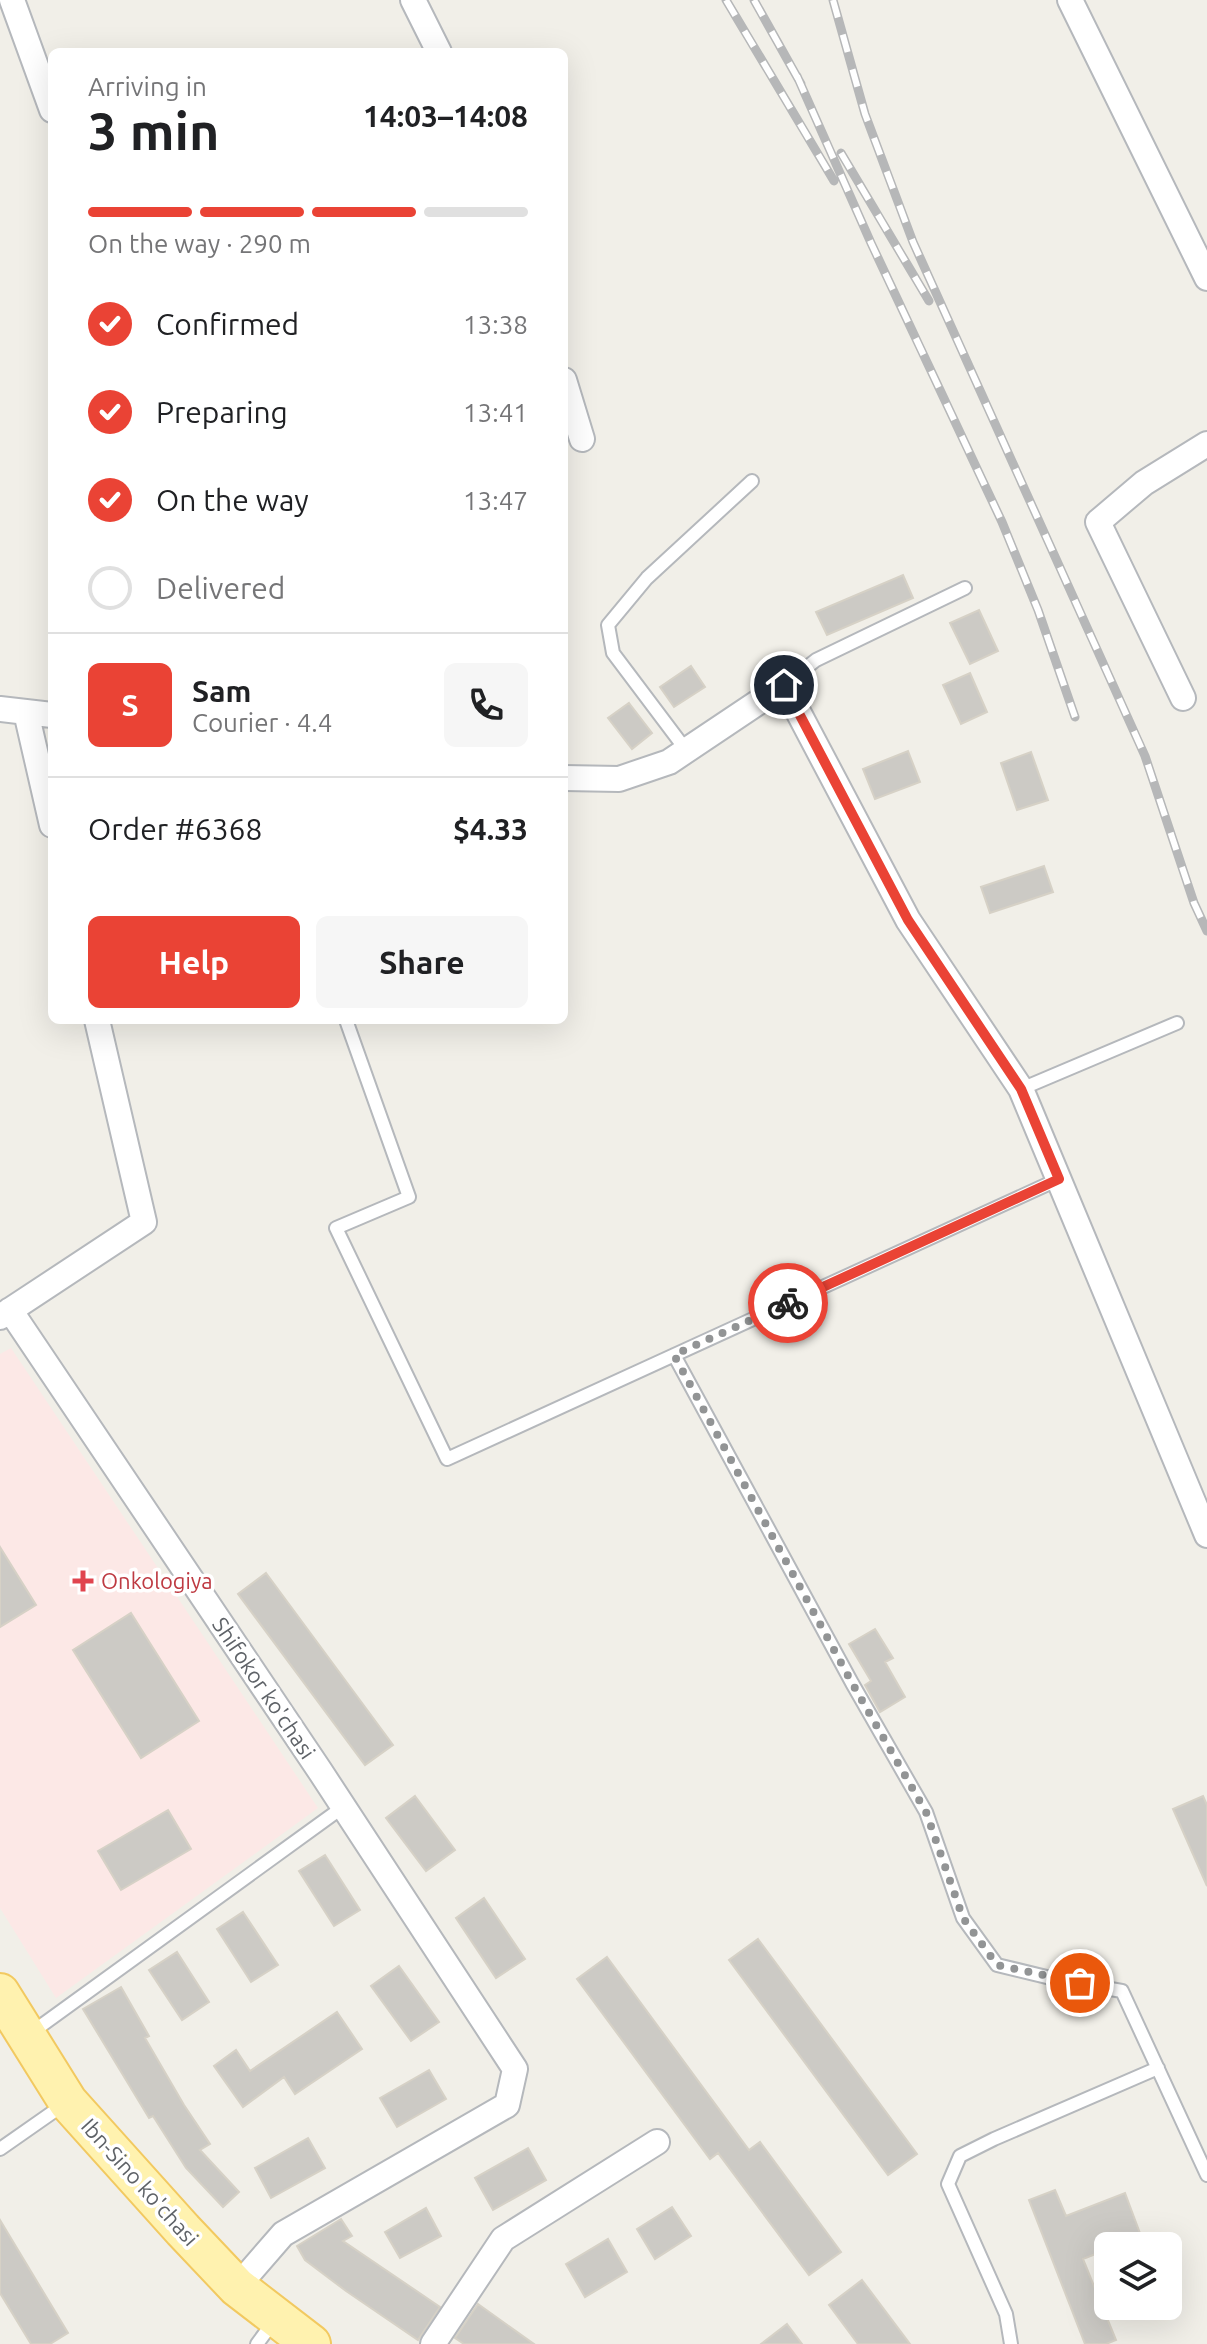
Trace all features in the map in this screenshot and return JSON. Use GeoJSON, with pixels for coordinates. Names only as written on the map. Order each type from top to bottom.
{"type":"FeatureCollection","features":[{"type":"Feature","properties":{"kind":"main road","name":"Ibn-Sino ko'chasi"},"geometry":{"type":"LineString","coordinates":[[0,1993],[68,2102],[237,2287],[266,2331],[311,2344]]}},
{"type":"Feature","properties":{"kind":"street"},"geometry":{"type":"LineString","coordinates":[[12,0],[48,99]]}},
{"type":"Feature","properties":{"kind":"street"},"geometry":{"type":"LineString","coordinates":[[413,0],[437,48]]}},
{"type":"Feature","properties":{"kind":"street"},"geometry":{"type":"LineString","coordinates":[[1070,0],[1207,278]]}},
{"type":"Feature","properties":{"kind":"street"},"geometry":{"type":"LineString","coordinates":[[568,393],[582,439]]}},
{"type":"Feature","properties":{"kind":"street"},"geometry":{"type":"LineString","coordinates":[[1183,698],[1098,522],[1144,483],[1207,444]]}},
{"type":"Feature","properties":{"kind":"street"},"geometry":{"type":"LineString","coordinates":[[568,778],[619,779],[669,762],[784,685],[908,920],[1021,1089],[1207,1535]]}},
{"type":"Feature","properties":{"kind":"street"},"geometry":{"type":"LineString","coordinates":[[0,709],[48,715]]}},
{"type":"Feature","properties":{"kind":"street"},"geometry":{"type":"LineString","coordinates":[[26,712],[48,808]]}},
{"type":"Feature","properties":{"kind":"street"},"geometry":{"type":"LineString","coordinates":[[5,1313],[144,1222],[98,1024]]}},
{"type":"Feature","properties":{"kind":"street","name":"Shifokor ko'chasi"},"geometry":{"type":"LineString","coordinates":[[5,1313],[343,1807],[515,2069],[507,2105],[283,2234],[237,2287]]}},
{"type":"Feature","properties":{"kind":"street"},"geometry":{"type":"LineString","coordinates":[[433,2344],[503,2239],[657,2142]]}},
{"type":"Feature","properties":{"kind":"lane"},"geometry":{"type":"LineString","coordinates":[[686,750],[613,653],[608,625],[647,578],[752,481]]}},
{"type":"Feature","properties":{"kind":"lane"},"geometry":{"type":"LineString","coordinates":[[784,685],[816,660],[965,588]]}},
{"type":"Feature","properties":{"kind":"lane"},"geometry":{"type":"LineString","coordinates":[[1021,1089],[1177,1023]]}},
{"type":"Feature","properties":{"kind":"lane"},"geometry":{"type":"LineString","coordinates":[[347,1024],[409,1197],[336,1228],[447,1459],[1059,1179]]}},
{"type":"Feature","properties":{"kind":"lane"},"geometry":{"type":"LineString","coordinates":[[674,1355],[852,1683],[926,1812],[963,1918],[997,1965],[1122,1991],[1207,2175]]}},
{"type":"Feature","properties":{"kind":"lane"},"geometry":{"type":"LineString","coordinates":[[27,2036],[343,1807]]}},
{"type":"Feature","properties":{"kind":"lane"},"geometry":{"type":"LineString","coordinates":[[1011,2344],[1006,2314],[948,2184],[960,2156],[1158,2068]]}},
{"type":"Feature","properties":{"kind":"lane"},"geometry":{"type":"LineString","coordinates":[[0,2149],[68,2102]]}},
{"type":"Feature","properties":{"kind":"shaded area","name":"Onkologiya"},"geometry":{"type":"Polygon","coordinates":[[[11,1348],[318,1808],[56,1998],[0,1908],[0,1354],[11,1348]]]}},
{"type":"Feature","properties":{"kind":"building"},"geometry":{"type":"Polygon","coordinates":[[[903,575],[913,598],[827,635],[816,612],[903,575]]]}},
{"type":"Feature","properties":{"kind":"building"},"geometry":{"type":"Polygon","coordinates":[[[979,610],[998,651],[970,664],[950,623],[979,610]]]}},
{"type":"Feature","properties":{"kind":"building"},"geometry":{"type":"Polygon","coordinates":[[[691,666],[705,687],[674,707],[660,687],[691,666]]]}},
{"type":"Feature","properties":{"kind":"building"},"geometry":{"type":"Polygon","coordinates":[[[970,673],[987,712],[961,724],[943,685],[970,673]]]}},
{"type":"Feature","properties":{"kind":"building"},"geometry":{"type":"Polygon","coordinates":[[[629,703],[652,733],[632,749],[608,718],[629,703]]]}},
{"type":"Feature","properties":{"kind":"building"},"geometry":{"type":"Polygon","coordinates":[[[908,751],[920,782],[875,799],[863,769],[908,751]]]}},
{"type":"Feature","properties":{"kind":"building"},"geometry":{"type":"Polygon","coordinates":[[[1031,752],[1048,800],[1017,810],[1001,763],[1031,752]]]}},
{"type":"Feature","properties":{"kind":"building"},"geometry":{"type":"Polygon","coordinates":[[[1044,866],[1053,892],[990,913],[981,887],[1044,866]]]}},
{"type":"Feature","properties":{"kind":"building"},"geometry":{"type":"Polygon","coordinates":[[[0,1547],[36,1605],[0,1627],[0,1547]]]}},
{"type":"Feature","properties":{"kind":"building"},"geometry":{"type":"Polygon","coordinates":[[[266,1573],[393,1745],[365,1765],[238,1594],[266,1573]]]}},
{"type":"Feature","properties":{"kind":"building"},"geometry":{"type":"Polygon","coordinates":[[[131,1613],[199,1721],[141,1758],[73,1650],[131,1613]]]}},
{"type":"Feature","properties":{"kind":"building"},"geometry":{"type":"Polygon","coordinates":[[[875,1629],[893,1658],[885,1662],[905,1697],[880,1712],[865,1685],[871,1681],[849,1644],[875,1629]]]}},
{"type":"Feature","properties":{"kind":"building"},"geometry":{"type":"Polygon","coordinates":[[[415,1796],[455,1850],[426,1871],[386,1818],[415,1796]]]}},
{"type":"Feature","properties":{"kind":"building"},"geometry":{"type":"Polygon","coordinates":[[[1203,1796],[1207,1805],[1207,1886],[1173,1809],[1203,1796]]]}},
{"type":"Feature","properties":{"kind":"building"},"geometry":{"type":"Polygon","coordinates":[[[168,1810],[191,1849],[121,1890],[98,1851],[168,1810]]]}},
{"type":"Feature","properties":{"kind":"building"},"geometry":{"type":"Polygon","coordinates":[[[325,1855],[360,1910],[334,1926],[299,1871],[325,1855]]]}},
{"type":"Feature","properties":{"kind":"building"},"geometry":{"type":"Polygon","coordinates":[[[484,1898],[525,1959],[496,1978],[456,1918],[484,1898]]]}},
{"type":"Feature","properties":{"kind":"building"},"geometry":{"type":"Polygon","coordinates":[[[243,1912],[278,1965],[251,1982],[217,1929],[243,1912]]]}},
{"type":"Feature","properties":{"kind":"building"},"geometry":{"type":"Polygon","coordinates":[[[758,1939],[917,2154],[888,2175],[729,1960],[758,1939]]]}},
{"type":"Feature","properties":{"kind":"building"},"geometry":{"type":"Polygon","coordinates":[[[177,1952],[209,2002],[182,2020],[149,1970],[177,1952]]]}},
{"type":"Feature","properties":{"kind":"building"},"geometry":{"type":"Polygon","coordinates":[[[607,1957],[749,2150],[760,2142],[841,2252],[809,2275],[718,2153],[710,2159],[577,1979],[607,1957]]]}},
{"type":"Feature","properties":{"kind":"building"},"geometry":{"type":"Polygon","coordinates":[[[399,1966],[439,2022],[411,2041],[371,1986],[399,1966]]]}},
{"type":"Feature","properties":{"kind":"building"},"geometry":{"type":"Polygon","coordinates":[[[121,1987],[149,2036],[145,2038],[210,2144],[200,2150],[239,2192],[223,2207],[186,2168],[153,2116],[149,2118],[83,2009],[121,1987]]]}},
{"type":"Feature","properties":{"kind":"building"},"geometry":{"type":"Polygon","coordinates":[[[337,2012],[362,2049],[295,2094],[284,2077],[243,2107],[214,2066],[236,2050],[250,2071],[337,2012]]]}},
{"type":"Feature","properties":{"kind":"building"},"geometry":{"type":"Polygon","coordinates":[[[429,2070],[446,2099],[397,2127],[380,2098],[429,2070]]]}},
{"type":"Feature","properties":{"kind":"building"},"geometry":{"type":"Polygon","coordinates":[[[308,2138],[325,2168],[271,2198],[255,2168],[308,2138]]]}},
{"type":"Feature","properties":{"kind":"building"},"geometry":{"type":"Polygon","coordinates":[[[528,2148],[546,2180],[493,2210],[475,2178],[528,2148]]]}},
{"type":"Feature","properties":{"kind":"building"},"geometry":{"type":"Polygon","coordinates":[[[1055,2190],[1066,2216],[1125,2193],[1140,2232],[1094,2232],[1094,2255],[1083,2259],[1094,2286],[1094,2320],[1108,2320],[1116,2340],[1106,2344],[1085,2344],[1029,2200],[1055,2190]]]}},
{"type":"Feature","properties":{"kind":"building"},"geometry":{"type":"Polygon","coordinates":[[[672,2207],[691,2236],[655,2259],[637,2229],[672,2207]]]}},
{"type":"Feature","properties":{"kind":"building"},"geometry":{"type":"Polygon","coordinates":[[[426,2208],[441,2236],[400,2258],[385,2232],[426,2208]]]}},
{"type":"Feature","properties":{"kind":"building"},"geometry":{"type":"Polygon","coordinates":[[[341,2219],[352,2236],[343,2241],[440,2307],[418,2340],[305,2260],[297,2246],[341,2219]]]}},
{"type":"Feature","properties":{"kind":"building"},"geometry":{"type":"Polygon","coordinates":[[[0,2220],[68,2333],[50,2344],[31,2344],[0,2293],[0,2220]]]}},
{"type":"Feature","properties":{"kind":"building"},"geometry":{"type":"Polygon","coordinates":[[[608,2239],[627,2272],[585,2297],[566,2264],[608,2239]]]}},
{"type":"Feature","properties":{"kind":"building"},"geometry":{"type":"Polygon","coordinates":[[[862,2280],[910,2344],[858,2344],[829,2305],[862,2280]]]}},
{"type":"Feature","properties":{"kind":"building"},"geometry":{"type":"Polygon","coordinates":[[[478,2304],[534,2344],[464,2344],[455,2338],[478,2304]]]}},
{"type":"Feature","properties":{"kind":"building"},"geometry":{"type":"Polygon","coordinates":[[[787,2324],[802,2344],[761,2344],[787,2324]]]}},
{"type":"Feature","properties":{"kind":"railway"},"geometry":{"type":"LineString","coordinates":[[726,0],[834,181]]}},
{"type":"Feature","properties":{"kind":"railway"},"geometry":{"type":"LineString","coordinates":[[754,0],[801,84]]}},
{"type":"Feature","properties":{"kind":"railway"},"geometry":{"type":"LineString","coordinates":[[833,0],[865,114],[913,242],[1145,756],[1194,903],[1207,931]]}},
{"type":"Feature","properties":{"kind":"railway"},"geometry":{"type":"LineString","coordinates":[[797,76],[871,243],[1002,522],[1038,610],[1075,717]]}},
{"type":"Feature","properties":{"kind":"railway"},"geometry":{"type":"LineString","coordinates":[[841,153],[929,301]]}},
{"type":"Feature","properties":{"kind":"way so far"},"geometry":{"type":"LineString","coordinates":[[788,1303],[674,1355],[852,1683],[926,1812],[963,1918],[997,1965],[1080,1983]]}},
{"type":"Feature","properties":{"kind":"place","name":"Onkologiya"},"geometry":{"type":"Point","coordinates":[83,1581]}},
{"type":"Feature","properties":{"kind":"route"},"geometry":{"type":"LineString","coordinates":[[784,685],[908,920],[1021,1089],[1059,1179],[788,1303]]}}]}
